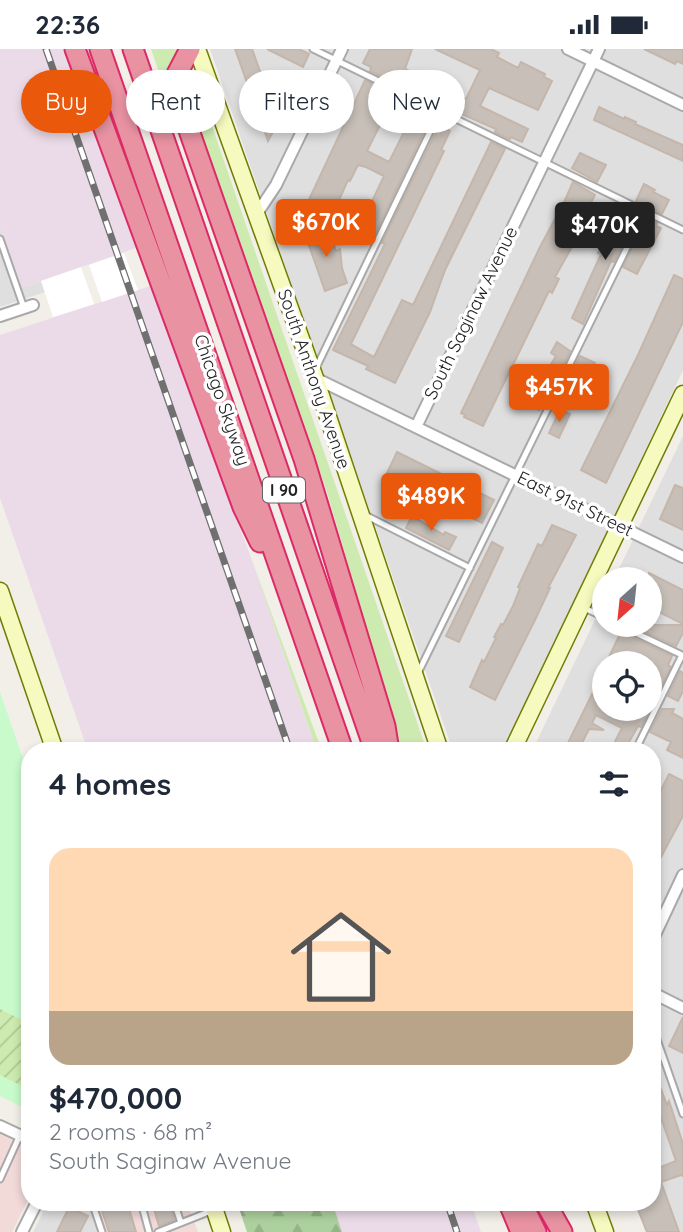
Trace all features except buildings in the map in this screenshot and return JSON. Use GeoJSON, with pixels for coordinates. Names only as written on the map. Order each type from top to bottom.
{"type":"FeatureCollection","features":[{"type":"Feature","properties":{"kind":"highway"},"geometry":{"type":"LineString","coordinates":[[75,49],[243,507],[298,619]]}},
{"type":"Feature","properties":{"kind":"highway","name":"Chicago Skyway"},"geometry":{"type":"LineString","coordinates":[[100,49],[341,742]]}},
{"type":"Feature","properties":{"kind":"highway","name":"Chicago Skyway"},"geometry":{"type":"LineString","coordinates":[[133,49],[372,742]]}},
{"type":"Feature","properties":{"kind":"highway"},"geometry":{"type":"LineString","coordinates":[[190,49],[177,74],[177,96],[304,459],[388,742]]}},
{"type":"Feature","properties":{"kind":"highway"},"geometry":{"type":"LineString","coordinates":[[550,1211],[562,1232]]}},
{"type":"Feature","properties":{"kind":"street","name":"South Anthony Avenue"},"geometry":{"type":"LineString","coordinates":[[197,49],[314,376],[437,742]]}},
{"type":"Feature","properties":{"kind":"street"},"geometry":{"type":"LineString","coordinates":[[256,215],[276,185],[342,49]]}},
{"type":"Feature","properties":{"kind":"street"},"geometry":{"type":"LineString","coordinates":[[568,49],[683,105]]}},
{"type":"Feature","properties":{"kind":"street","name":"South Saginaw Avenue"},"geometry":{"type":"LineString","coordinates":[[416,427],[599,49]]}},
{"type":"Feature","properties":{"kind":"street"},"geometry":{"type":"LineString","coordinates":[[0,316],[29,306]]}},
{"type":"Feature","properties":{"kind":"street","name":"East 91st Street"},"geometry":{"type":"LineString","coordinates":[[314,376],[683,557]]}},
{"type":"Feature","properties":{"kind":"street"},"geometry":{"type":"LineString","coordinates":[[516,742],[683,394]]}},
{"type":"Feature","properties":{"kind":"street"},"geometry":{"type":"LineString","coordinates":[[0,591],[52,742]]}},
{"type":"Feature","properties":{"kind":"street"},"geometry":{"type":"LineString","coordinates":[[661,922],[683,875]]}},
{"type":"Feature","properties":{"kind":"street"},"geometry":{"type":"LineString","coordinates":[[661,997],[683,1008]]}},
{"type":"Feature","properties":{"kind":"street"},"geometry":{"type":"LineString","coordinates":[[0,1126],[21,1136]]}},
{"type":"Feature","properties":{"kind":"street"},"geometry":{"type":"LineString","coordinates":[[22,1232],[32,1211]]}},
{"type":"Feature","properties":{"kind":"street"},"geometry":{"type":"LineString","coordinates":[[215,1211],[222,1232]]}},
{"type":"Feature","properties":{"kind":"street"},"geometry":{"type":"LineString","coordinates":[[597,1211],[605,1232]]}},
{"type":"Feature","properties":{"kind":"lane"},"geometry":{"type":"LineString","coordinates":[[313,49],[368,76]]}},
{"type":"Feature","properties":{"kind":"lane"},"geometry":{"type":"LineString","coordinates":[[465,123],[683,230]]}},
{"type":"Feature","properties":{"kind":"lane"},"geometry":{"type":"LineString","coordinates":[[314,376],[430,133]]}},
{"type":"Feature","properties":{"kind":"lane"},"geometry":{"type":"LineString","coordinates":[[415,678],[645,212]]}},
{"type":"Feature","properties":{"kind":"lane"},"geometry":{"type":"LineString","coordinates":[[0,239],[29,306]]}},
{"type":"Feature","properties":{"kind":"lane"},"geometry":{"type":"LineString","coordinates":[[360,513],[470,568]]}},
{"type":"Feature","properties":{"kind":"lane"},"geometry":{"type":"LineString","coordinates":[[581,606],[592,611]]}},
{"type":"Feature","properties":{"kind":"lane"},"geometry":{"type":"LineString","coordinates":[[639,742],[682,655],[644,637]]}},
{"type":"Feature","properties":{"kind":"lane"},"geometry":{"type":"LineString","coordinates":[[661,1051],[682,1110]]}},
{"type":"Feature","properties":{"kind":"lane"},"geometry":{"type":"LineString","coordinates":[[0,1179],[21,1145]]}},
{"type":"Feature","properties":{"kind":"lane"},"geometry":{"type":"LineString","coordinates":[[95,1211],[102,1232]]}},
{"type":"Feature","properties":{"kind":"lane"},"geometry":{"type":"LineString","coordinates":[[143,1211],[149,1232]]}},
{"type":"Feature","properties":{"kind":"lane"},"geometry":{"type":"LineString","coordinates":[[177,1211],[181,1223]]}},
{"type":"Feature","properties":{"kind":"lane"},"geometry":{"type":"LineString","coordinates":[[158,1232],[204,1211]]}},
{"type":"Feature","properties":{"kind":"shaded area"},"geometry":{"type":"Polygon","coordinates":[[[0,49],[63,49],[71,70],[21,70],[21,133],[94,133],[136,248],[21,288],[0,227],[0,49]]]}},
{"type":"Feature","properties":{"kind":"shaded area"},"geometry":{"type":"Polygon","coordinates":[[[210,49],[683,49],[683,370],[508,742],[450,742],[239,133],[354,133],[354,70],[239,70],[239,133],[225,92],[225,70],[217,70],[210,49]]]}},
{"type":"Feature","properties":{"kind":"shaded area"},"geometry":{"type":"Polygon","coordinates":[[[0,227],[21,288],[41,281],[45,292],[0,307],[0,227]]]}},
{"type":"Feature","properties":{"kind":"shaded area"},"geometry":{"type":"Polygon","coordinates":[[[150,286],[253,563],[314,742],[85,742],[0,498],[0,335],[150,286]]]}},
{"type":"Feature","properties":{"kind":"shaded area"},"geometry":{"type":"Polygon","coordinates":[[[683,436],[683,1232],[646,1232],[638,1211],[661,1211],[661,742],[536,742],[592,626],[592,637],[662,637],[662,567],[620,567],[683,436]]]}},
{"type":"Feature","properties":{"kind":"shaded area"},"geometry":{"type":"Polygon","coordinates":[[[0,1134],[21,1144],[22,1211],[12,1232],[0,1232],[0,1134]]]}},
{"type":"Feature","properties":{"kind":"shaded area"},"geometry":{"type":"Polygon","coordinates":[[[44,1211],[95,1211],[102,1232],[33,1232],[44,1211]]]}},
{"type":"Feature","properties":{"kind":"shaded area"},"geometry":{"type":"Polygon","coordinates":[[[95,1211],[190,1211],[198,1232],[102,1232],[95,1211]]]}},
{"type":"Feature","properties":{"kind":"shaded area"},"geometry":{"type":"Polygon","coordinates":[[[240,1211],[474,1211],[481,1232],[247,1232],[240,1211]]]}},
{"type":"Feature","properties":{"kind":"green space"},"geometry":{"type":"Polygon","coordinates":[[[151,49],[180,49],[171,70],[158,70],[151,49]]]}},
{"type":"Feature","properties":{"kind":"green space"},"geometry":{"type":"Polygon","coordinates":[[[180,133],[190,133],[311,511],[180,133]]]}},
{"type":"Feature","properties":{"kind":"green space"},"geometry":{"type":"Polygon","coordinates":[[[201,133],[214,133],[424,742],[399,742],[327,492],[201,133]]]}},
{"type":"Feature","properties":{"kind":"green space"},"geometry":{"type":"Polygon","coordinates":[[[253,563],[319,742],[314,742],[253,563]]]}},
{"type":"Feature","properties":{"kind":"green space"},"geometry":{"type":"Polygon","coordinates":[[[0,692],[21,753],[21,1106],[0,1096],[0,692]]]}},
{"type":"Feature","properties":{"kind":"green space"},"geometry":{"type":"Polygon","coordinates":[[[0,1009],[21,1020],[21,1086],[0,1075],[0,1009]]]}},
{"type":"Feature","properties":{"kind":"green space"},"geometry":{"type":"Polygon","coordinates":[[[240,1211],[335,1211],[342,1232],[247,1232],[240,1211]]]}},
{"type":"Feature","properties":{"kind":"pier"},"geometry":{"type":"Polygon","coordinates":[[[124,253],[138,290],[102,302],[89,265],[124,253]]]}},
{"type":"Feature","properties":{"kind":"pier"},"geometry":{"type":"Polygon","coordinates":[[[81,267],[94,304],[53,317],[41,281],[81,267]]]}},
{"type":"Feature","properties":{"kind":"railway"},"geometry":{"type":"LineString","coordinates":[[46,49],[287,742]]}},
{"type":"Feature","properties":{"kind":"railway"},"geometry":{"type":"LineString","coordinates":[[450,1211],[457,1232]]}}]}
